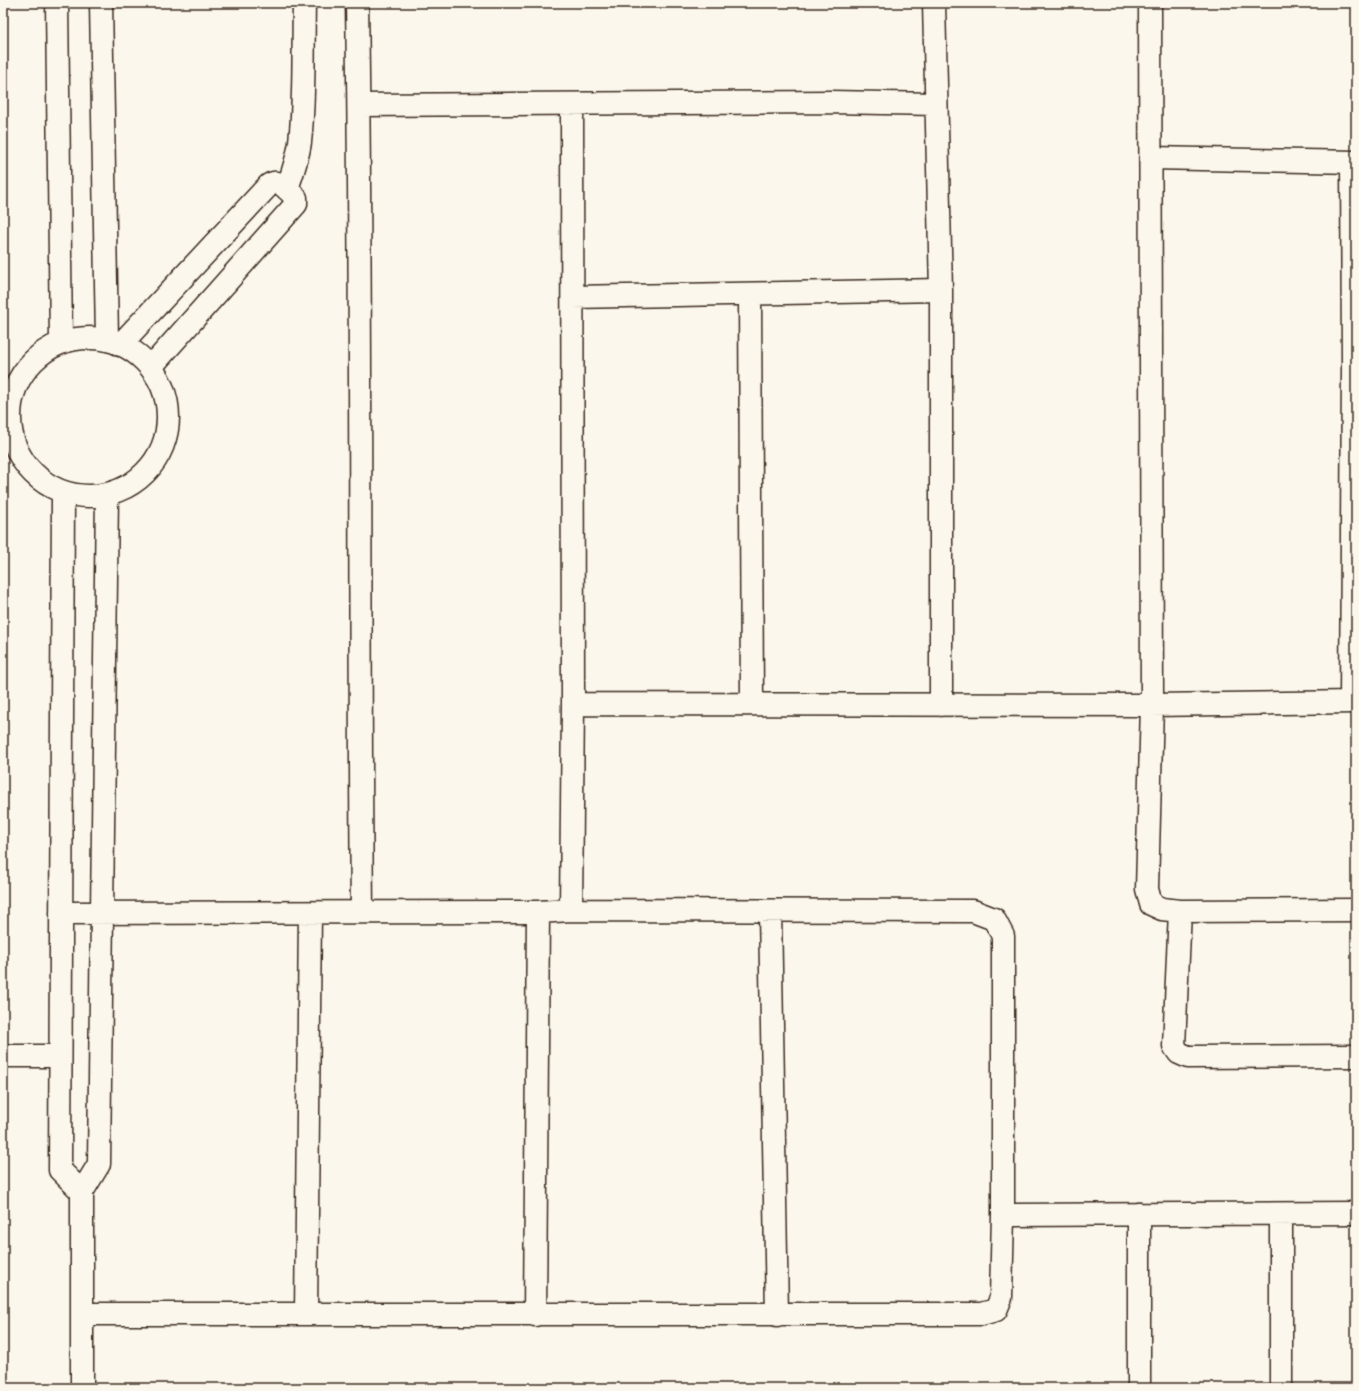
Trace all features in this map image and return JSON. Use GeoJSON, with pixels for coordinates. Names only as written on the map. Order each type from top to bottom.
{"type":"FeatureCollection","features":[{"type":"Feature","properties":{"kind":"street"},"geometry":{"type":"LineString","coordinates":[[57,3],[61,342]]}},
{"type":"Feature","properties":{"kind":"street"},"geometry":{"type":"LineString","coordinates":[[101,3],[113,342]]}},
{"type":"Feature","properties":{"kind":"street"},"geometry":{"type":"LineString","coordinates":[[287,190],[295,166],[300,143],[304,3]]}},
{"type":"Feature","properties":{"kind":"street"},"geometry":{"type":"LineString","coordinates":[[357,3],[359,105],[361,469],[360,730],[362,912]]}},
{"type":"Feature","properties":{"kind":"street"},"geometry":{"type":"LineString","coordinates":[[934,3],[941,290],[941,705]]}},
{"type":"Feature","properties":{"kind":"street"},"geometry":{"type":"LineString","coordinates":[[1150,3],[1152,705],[1147,889],[1151,904],[1162,909],[1180,911],[1356,910]]}},
{"type":"Feature","properties":{"kind":"street"},"geometry":{"type":"LineString","coordinates":[[359,105],[831,102],[936,104]]}},
{"type":"Feature","properties":{"kind":"street"},"geometry":{"type":"LineString","coordinates":[[571,910],[573,704],[572,104]]}},
{"type":"Feature","properties":{"kind":"street"},"geometry":{"type":"LineString","coordinates":[[573,704],[1152,705],[1353,702],[1354,162],[1151,158]]}},
{"type":"Feature","properties":{"kind":"street"},"geometry":{"type":"LineString","coordinates":[[113,342],[269,184],[279,182],[296,198],[296,204],[151,367]]}},
{"type":"Feature","properties":{"kind":"street"},"geometry":{"type":"LineString","coordinates":[[573,297],[941,290]]}},
{"type":"Feature","properties":{"kind":"street"},"geometry":{"type":"LineString","coordinates":[[750,294],[752,704]]}},
{"type":"Feature","properties":{"kind":"street"},"geometry":{"type":"LineString","coordinates":[[84,338],[113,342],[131,349],[151,367],[164,390],[169,416],[165,443],[152,466],[147,471],[132,484],[107,494],[85,496],[63,492],[39,479],[20,458],[7,432],[10,404],[9,392],[37,356],[61,342],[84,338]]}},
{"type":"Feature","properties":{"kind":"street"},"geometry":{"type":"LineString","coordinates":[[63,492],[60,1170],[82,1192]]}},
{"type":"Feature","properties":{"kind":"street"},"geometry":{"type":"LineString","coordinates":[[82,1388],[82,1192],[99,1164],[107,494]]}},
{"type":"Feature","properties":{"kind":"street"},"geometry":{"type":"LineString","coordinates":[[61,913],[538,912],[571,910],[973,911],[994,918],[1003,936],[1003,1215],[1001,1298],[996,1310],[980,1314],[777,1315],[82,1314]]}},
{"type":"Feature","properties":{"kind":"street"},"geometry":{"type":"LineString","coordinates":[[770,911],[777,1315]]}},
{"type":"Feature","properties":{"kind":"street"},"geometry":{"type":"LineString","coordinates":[[1180,911],[1174,1046],[1179,1054],[1188,1057],[1356,1056]]}},
{"type":"Feature","properties":{"kind":"street"},"geometry":{"type":"LineString","coordinates":[[535,1314],[538,912]]}},
{"type":"Feature","properties":{"kind":"street"},"geometry":{"type":"LineString","coordinates":[[306,1314],[310,913]]}},
{"type":"Feature","properties":{"kind":"street"},"geometry":{"type":"LineString","coordinates":[[3,1056],[60,1056]]}},
{"type":"Feature","properties":{"kind":"street"},"geometry":{"type":"LineString","coordinates":[[1003,1215],[1356,1213]]}},
{"type":"Feature","properties":{"kind":"street"},"geometry":{"type":"LineString","coordinates":[[1138,1383],[1139,1214]]}},
{"type":"Feature","properties":{"kind":"street"},"geometry":{"type":"LineString","coordinates":[[1281,1214],[1281,1388]]}}]}
